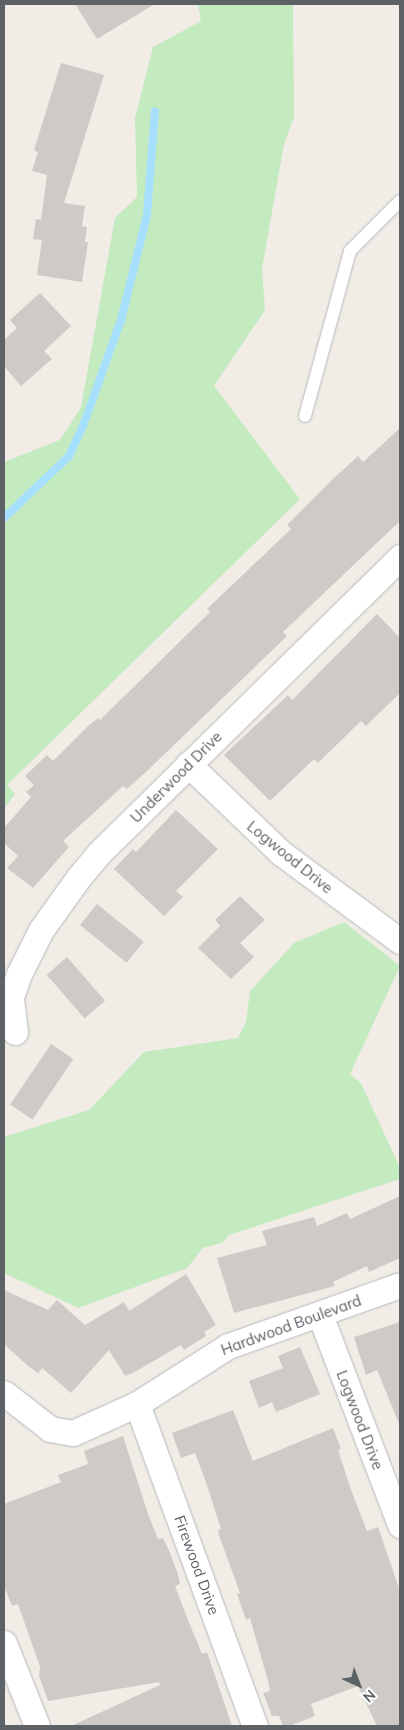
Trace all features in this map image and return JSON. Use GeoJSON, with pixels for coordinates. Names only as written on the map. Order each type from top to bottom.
{"type":"FeatureCollection","features":[{"type":"Feature","properties":{"kind":"street","name":"Underwood Drive"},"geometry":{"type":"LineString","coordinates":[[15,1032],[11,997],[41,930],[98,854],[400,557]]}},
{"type":"Feature","properties":{"kind":"street","name":"Logwood Drive"},"geometry":{"type":"LineString","coordinates":[[188,764],[280,853],[400,941]]}},
{"type":"Feature","properties":{"kind":"street","name":"Hardwood Boulevard"},"geometry":{"type":"LineString","coordinates":[[4,1393],[42,1424],[61,1433],[73,1433],[137,1404],[228,1346],[320,1315],[400,1285]]}},
{"type":"Feature","properties":{"kind":"street","name":"Logwood Drive"},"geometry":{"type":"LineString","coordinates":[[320,1315],[400,1525]]}},
{"type":"Feature","properties":{"kind":"street","name":"Firewood Drive"},"geometry":{"type":"LineString","coordinates":[[137,1404],[255,1726]]}},
{"type":"Feature","properties":{"kind":"street"},"geometry":{"type":"LineString","coordinates":[[4,1643],[36,1726]]}},
{"type":"Feature","properties":{"kind":"lane"},"geometry":{"type":"LineString","coordinates":[[305,416],[350,251],[400,201]]}},
{"type":"Feature","properties":{"kind":"green space"},"geometry":{"type":"Polygon","coordinates":[[[198,4],[293,4],[294,117],[284,144],[262,269],[265,310],[214,386],[300,499],[7,785],[15,794],[4,809],[4,462],[60,440],[81,407],[115,218],[137,197],[135,118],[153,47],[201,21],[198,4]]]}},
{"type":"Feature","properties":{"kind":"green space"},"geometry":{"type":"Polygon","coordinates":[[[344,922],[400,966],[350,1074],[361,1083],[400,1168],[400,1179],[229,1235],[222,1243],[203,1248],[187,1268],[78,1308],[4,1273],[4,1137],[89,1110],[144,1052],[238,1038],[246,1022],[250,991],[294,943],[344,922]]]}},
{"type":"Feature","properties":{"kind":"building"},"geometry":{"type":"Polygon","coordinates":[[[75,4],[155,4],[97,39],[75,4]]]}},
{"type":"Feature","properties":{"kind":"building"},"geometry":{"type":"Polygon","coordinates":[[[61,63],[104,75],[64,203],[85,206],[82,226],[87,227],[85,242],[88,242],[82,282],[37,275],[42,240],[33,239],[36,219],[41,220],[47,175],[32,171],[38,152],[34,150],[61,63]]]}},
{"type":"Feature","properties":{"kind":"building"},"geometry":{"type":"Polygon","coordinates":[[[40,293],[71,326],[44,351],[52,359],[21,386],[4,366],[4,340],[17,328],[10,320],[40,293]]]}},
{"type":"Feature","properties":{"kind":"building"},"geometry":{"type":"Polygon","coordinates":[[[400,428],[400,521],[283,632],[287,636],[149,769],[127,789],[123,786],[63,841],[69,847],[33,888],[7,868],[18,856],[4,843],[4,828],[31,797],[26,792],[34,785],[25,776],[47,755],[53,761],[87,727],[98,718],[100,720],[210,612],[207,609],[291,529],[287,525],[332,480],[358,456],[363,462],[400,428]]]}},
{"type":"Feature","properties":{"kind":"building"},"geometry":{"type":"Polygon","coordinates":[[[377,614],[400,638],[400,693],[366,726],[361,721],[318,763],[314,759],[270,801],[224,755],[288,695],[292,700],[377,614]]]}},
{"type":"Feature","properties":{"kind":"building"},"geometry":{"type":"Polygon","coordinates":[[[176,810],[218,849],[176,891],[183,897],[164,916],[114,869],[133,849],[136,852],[176,810]]]}},
{"type":"Feature","properties":{"kind":"building"},"geometry":{"type":"Polygon","coordinates":[[[240,896],[265,920],[240,943],[254,957],[231,979],[198,948],[220,926],[215,920],[240,896]]]}},
{"type":"Feature","properties":{"kind":"building"},"geometry":{"type":"Polygon","coordinates":[[[97,904],[144,942],[127,963],[80,925],[97,904]]]}},
{"type":"Feature","properties":{"kind":"building"},"geometry":{"type":"Polygon","coordinates":[[[67,957],[105,1001],[85,1018],[47,975],[67,957]]]}},
{"type":"Feature","properties":{"kind":"building"},"geometry":{"type":"Polygon","coordinates":[[[51,1044],[73,1059],[33,1120],[10,1105],[51,1044]]]}},
{"type":"Feature","properties":{"kind":"building"},"geometry":{"type":"Polygon","coordinates":[[[400,1196],[400,1258],[369,1272],[367,1266],[333,1282],[335,1286],[234,1313],[217,1258],[267,1245],[262,1231],[314,1217],[317,1226],[347,1213],[350,1219],[400,1196]]]}},
{"type":"Feature","properties":{"kind":"building"},"geometry":{"type":"Polygon","coordinates":[[[186,1274],[216,1325],[204,1332],[206,1336],[184,1350],[181,1345],[133,1373],[125,1376],[109,1350],[71,1393],[42,1368],[38,1373],[28,1366],[4,1344],[4,1290],[48,1310],[57,1300],[85,1325],[124,1302],[129,1311],[186,1274]]]}},
{"type":"Feature","properties":{"kind":"building"},"geometry":{"type":"Polygon","coordinates":[[[400,1322],[400,1426],[377,1370],[366,1375],[354,1337],[400,1322]]]}},
{"type":"Feature","properties":{"kind":"building"},"geometry":{"type":"Polygon","coordinates":[[[300,1347],[320,1394],[276,1412],[272,1402],[259,1408],[249,1381],[283,1368],[278,1356],[300,1347]]]}},
{"type":"Feature","properties":{"kind":"building"},"geometry":{"type":"Polygon","coordinates":[[[233,1410],[253,1461],[333,1428],[341,1449],[338,1450],[350,1487],[367,1531],[378,1527],[400,1591],[400,1726],[377,1726],[358,1686],[311,1704],[315,1716],[289,1726],[283,1726],[279,1716],[272,1716],[263,1693],[270,1691],[268,1681],[250,1618],[246,1620],[237,1594],[240,1593],[220,1538],[218,1530],[221,1529],[207,1485],[195,1453],[181,1458],[172,1433],[233,1410]]]}},
{"type":"Feature","properties":{"kind":"building"},"geometry":{"type":"Polygon","coordinates":[[[123,1436],[148,1514],[158,1539],[163,1538],[168,1548],[178,1574],[180,1584],[175,1586],[202,1654],[207,1652],[232,1726],[71,1726],[160,1685],[159,1682],[48,1701],[39,1676],[40,1667],[18,1604],[12,1606],[4,1586],[4,1504],[61,1482],[58,1475],[88,1464],[84,1451],[123,1436]]]}},
{"type":"Feature","properties":{"kind":"waterway"},"geometry":{"type":"LineString","coordinates":[[4,518],[69,456],[83,426],[121,320],[147,215],[155,111]]}}]}
